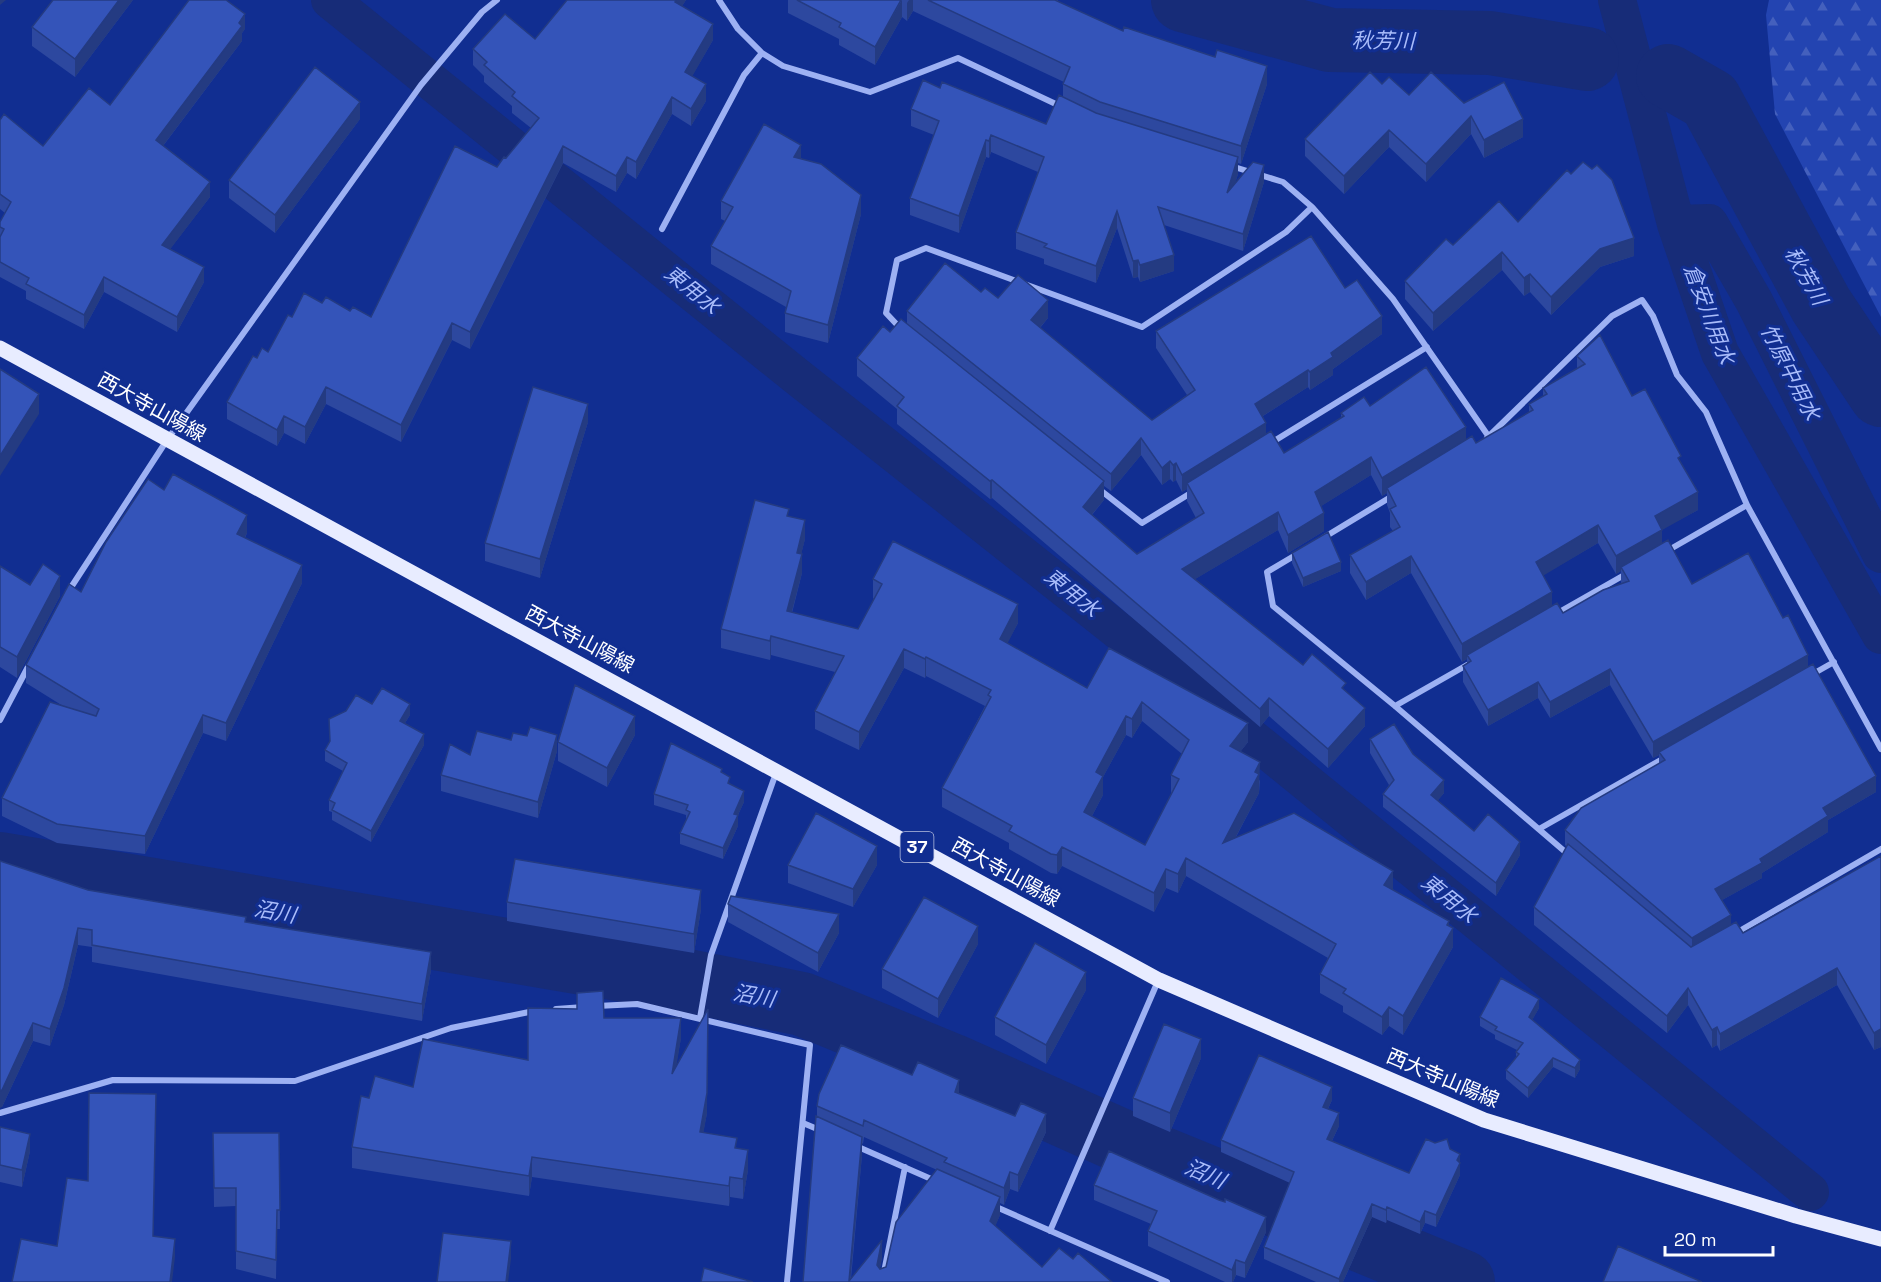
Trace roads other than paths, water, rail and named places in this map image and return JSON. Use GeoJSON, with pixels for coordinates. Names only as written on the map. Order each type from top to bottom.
{"type":"FeatureCollection","features":[{"type":"Feature","properties":{"kind":"main road","name":"西大寺山陽線"},"geometry":{"type":"LineString","coordinates":[[0,348],[1159,980],[1484,1120],[1796,1216],[1881,1239]]}},
{"type":"Feature","properties":{"kind":"street"},"geometry":{"type":"LineString","coordinates":[[62,604],[167,440],[421,85],[482,12],[497,0]]}},
{"type":"Feature","properties":{"kind":"street"},"geometry":{"type":"LineString","coordinates":[[720,0],[738,28],[762,53],[783,66],[870,92],[958,58],[1066,109]]}},
{"type":"Feature","properties":{"kind":"street"},"geometry":{"type":"LineString","coordinates":[[662,229],[744,75],[762,53]]}},
{"type":"Feature","properties":{"kind":"street"},"geometry":{"type":"LineString","coordinates":[[1228,165],[1283,182],[1312,207],[1393,299],[1489,437]]}},
{"type":"Feature","properties":{"kind":"street"},"geometry":{"type":"LineString","coordinates":[[911,337],[886,313],[897,260],[926,249],[1142,327],[1286,232],[1312,207]]}},
{"type":"Feature","properties":{"kind":"street"},"geometry":{"type":"LineString","coordinates":[[1479,443],[1489,437],[1612,316],[1642,300],[1653,316],[1677,375],[1707,412],[1747,505],[1881,749]]}},
{"type":"Feature","properties":{"kind":"street"},"geometry":{"type":"LineString","coordinates":[[1264,448],[1427,347]]}},
{"type":"Feature","properties":{"kind":"street"},"geometry":{"type":"LineString","coordinates":[[1096,486],[1142,523],[1203,485]]}},
{"type":"Feature","properties":{"kind":"street"},"geometry":{"type":"LineString","coordinates":[[1317,542],[1398,492]]}},
{"type":"Feature","properties":{"kind":"street"},"geometry":{"type":"LineString","coordinates":[[1664,552],[1747,505]]}},
{"type":"Feature","properties":{"kind":"street"},"geometry":{"type":"LineString","coordinates":[[1307,548],[1267,572],[1273,606],[1395,706],[1575,860]]}},
{"type":"Feature","properties":{"kind":"street"},"geometry":{"type":"LineString","coordinates":[[1550,618],[1633,570]]}},
{"type":"Feature","properties":{"kind":"street"},"geometry":{"type":"LineString","coordinates":[[0,720],[34,657]]}},
{"type":"Feature","properties":{"kind":"street"},"geometry":{"type":"LineString","coordinates":[[1395,706],[1478,659]]}},
{"type":"Feature","properties":{"kind":"street"},"geometry":{"type":"LineString","coordinates":[[1803,679],[1834,662]]}},
{"type":"Feature","properties":{"kind":"street"},"geometry":{"type":"LineString","coordinates":[[1539,829],[1671,754]]}},
{"type":"Feature","properties":{"kind":"street"},"geometry":{"type":"LineString","coordinates":[[700,1018],[711,955],[777,770]]}},
{"type":"Feature","properties":{"kind":"street"},"geometry":{"type":"LineString","coordinates":[[1731,936],[1881,849]]}},
{"type":"Feature","properties":{"kind":"street"},"geometry":{"type":"LineString","coordinates":[[1050,1230],[1159,980]]}},
{"type":"Feature","properties":{"kind":"street"},"geometry":{"type":"LineString","coordinates":[[550,1010],[638,1004],[810,1045],[787,1282]]}},
{"type":"Feature","properties":{"kind":"street"},"geometry":{"type":"LineString","coordinates":[[0,1113],[113,1080],[295,1081],[451,1028],[539,1010]]}},
{"type":"Feature","properties":{"kind":"street"},"geometry":{"type":"LineString","coordinates":[[803,1123],[834,1136]]}},
{"type":"Feature","properties":{"kind":"street"},"geometry":{"type":"LineString","coordinates":[[844,1141],[946,1185]]}},
{"type":"Feature","properties":{"kind":"street"},"geometry":{"type":"LineString","coordinates":[[882,1282],[905,1167]]}},
{"type":"Feature","properties":{"kind":"street"},"geometry":{"type":"LineString","coordinates":[[988,1203],[1167,1282]]}},
{"type":"Feature","properties":{"kind":"waterway","name":"東用水"},"geometry":{"type":"LineString","coordinates":[[330,0],[795,375],[1183,682],[1810,1192]]}},
{"type":"Feature","properties":{"kind":"waterway","name":"秋芳川"},"geometry":{"type":"LineString","coordinates":[[1183,0],[1330,40],[1490,43],[1587,59]]}},
{"type":"Feature","properties":{"kind":"waterway","name":"倉安川用水"},"geometry":{"type":"LineString","coordinates":[[1617,0],[1676,224],[1720,353],[1881,635]]}},
{"type":"Feature","properties":{"kind":"waterway","name":"秋芳川"},"geometry":{"type":"LineString","coordinates":[[1668,76],[1710,100],[1821,305],[1881,395]]}},
{"type":"Feature","properties":{"kind":"waterway","name":"竹原中用水"},"geometry":{"type":"LineString","coordinates":[[1676,224],[1709,223],[1754,301],[1881,554]]}},
{"type":"Feature","properties":{"kind":"waterway","name":"沼川"},"geometry":{"type":"LineString","coordinates":[[0,864],[688,981],[802,1004],[951,1065],[1146,1152],[1463,1282]]}}]}
